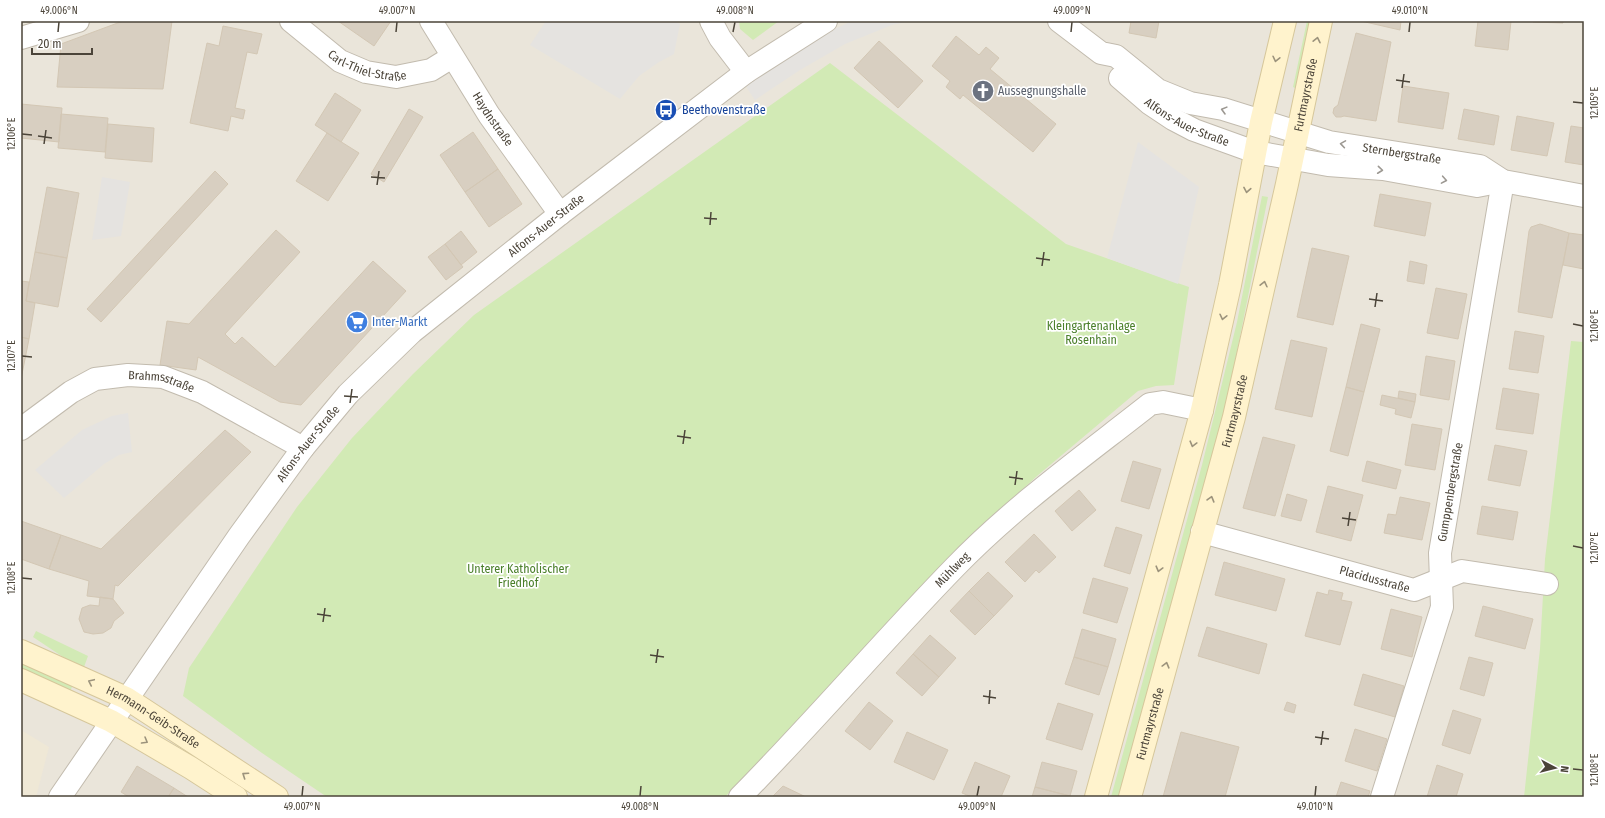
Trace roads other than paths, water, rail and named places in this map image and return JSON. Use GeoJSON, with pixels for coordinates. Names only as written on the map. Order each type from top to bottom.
{"type":"FeatureCollection","features":[{"type":"Feature","properties":{"kind":"main road"},"geometry":{"type":"LineString","coordinates":[[1096,797],[1202,410],[1230,285],[1261,122],[1285,21]]}},
{"type":"Feature","properties":{"kind":"main road","name":"Furtmayrstraße"},"geometry":{"type":"LineString","coordinates":[[1130,797],[1234,417],[1292,160],[1321,21]]}},
{"type":"Feature","properties":{"kind":"main road","name":"Hermann-Geib-Straße"},"geometry":{"type":"LineString","coordinates":[[21,651],[126,698],[277,797]]}},
{"type":"Feature","properties":{"kind":"main road","name":"Hermann-Geib-Straße"},"geometry":{"type":"LineString","coordinates":[[21,680],[111,721],[191,768],[236,797]]}},
{"type":"Feature","properties":{"kind":"street"},"geometry":{"type":"LineString","coordinates":[[21,38],[78,21]]}},
{"type":"Feature","properties":{"kind":"street","name":"Carl-Thiel-Straße"},"geometry":{"type":"LineString","coordinates":[[291,21],[340,61],[366,72],[396,78],[431,70],[452,57]]}},
{"type":"Feature","properties":{"kind":"street","name":"Haydnstraße"},"geometry":{"type":"LineString","coordinates":[[431,21],[489,115],[560,214]]}},
{"type":"Feature","properties":{"kind":"street"},"geometry":{"type":"LineString","coordinates":[[711,21],[720,38],[746,72]]}},
{"type":"Feature","properties":{"kind":"street","name":"Alfons-Auer-Straße"},"geometry":{"type":"LineString","coordinates":[[60,797],[126,698],[303,448],[348,394],[412,332],[560,214],[746,72],[826,21]]}},
{"type":"Feature","properties":{"kind":"street","name":"Alfons-Auer-Straße"},"geometry":{"type":"LineString","coordinates":[[1059,21],[1101,53],[1116,56],[1158,90],[1190,103],[1223,109],[1297,133]]}},
{"type":"Feature","properties":{"kind":"street","name":"Alfons-Auer-Straße"},"geometry":{"type":"LineString","coordinates":[[1101,53],[1107,67],[1149,103],[1173,119],[1194,130],[1255,152],[1292,160]]}},
{"type":"Feature","properties":{"kind":"street","name":"Sternbergstraße"},"geometry":{"type":"LineString","coordinates":[[1297,133],[1329,142],[1480,166],[1503,181]]}},
{"type":"Feature","properties":{"kind":"street","name":"Sternbergstraße"},"geometry":{"type":"LineString","coordinates":[[1292,160],[1383,170],[1477,186],[1503,181],[1584,196]]}},
{"type":"Feature","properties":{"kind":"street","name":"Gumppenbergstraße"},"geometry":{"type":"LineString","coordinates":[[1382,797],[1442,607],[1440,553],[1503,181]]}},
{"type":"Feature","properties":{"kind":"street","name":"Brahmsstraße"},"geometry":{"type":"LineString","coordinates":[[21,429],[71,392],[95,379],[128,375],[163,377],[202,392],[303,448]]}},
{"type":"Feature","properties":{"kind":"street","name":"Mühlweg"},"geometry":{"type":"LineString","coordinates":[[740,797],[793,744],[956,567],[1012,513],[1150,404],[1164,402],[1202,410]]}},
{"type":"Feature","properties":{"kind":"street","name":"Placidusstraße"},"geometry":{"type":"LineString","coordinates":[[1202,532],[1414,590],[1462,571],[1547,584]]}},
{"type":"Feature","properties":{"kind":"place","name":"Aussegnungshalle"},"geometry":{"type":"Point","coordinates":[983,91]}},
{"type":"Feature","properties":{"kind":"place","name":"Beethovenstraße"},"geometry":{"type":"Point","coordinates":[666,110]}},
{"type":"Feature","properties":{"kind":"place","name":"Inter-Markt"},"geometry":{"type":"Point","coordinates":[357,322]}},
{"type":"Feature","properties":{"kind":"park label","name":"Kleingartenanlage Rosenhain"},"geometry":{"type":"Point","coordinates":[1091,333]}},
{"type":"Feature","properties":{"kind":"park label","name":"Unterer Katholischer Friedhof"},"geometry":{"type":"Point","coordinates":[518,576]}}]}
